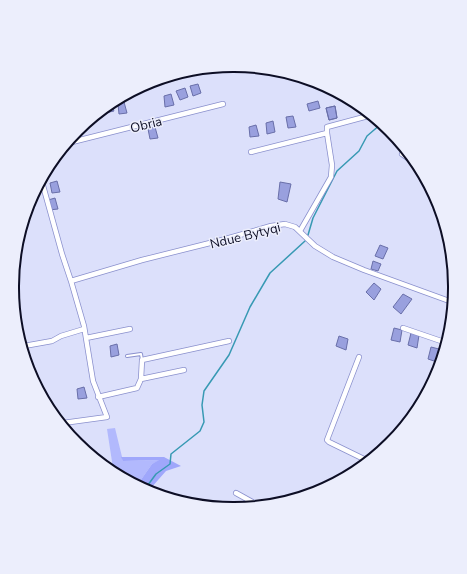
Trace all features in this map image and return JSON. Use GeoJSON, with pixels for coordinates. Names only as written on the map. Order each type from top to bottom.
{"type":"FeatureCollection","features":[{"type":"Feature","properties":{"kind":"street","name":"Obria"},"geometry":{"type":"LineString","coordinates":[[77,141],[223,104]]}},
{"type":"Feature","properties":{"kind":"street"},"geometry":{"type":"LineString","coordinates":[[300,232],[331,177],[332,164],[327,128],[364,117]]}},
{"type":"Feature","properties":{"kind":"street"},"geometry":{"type":"LineString","coordinates":[[251,152],[328,132]]}},
{"type":"Feature","properties":{"kind":"street"},"geometry":{"type":"LineString","coordinates":[[44,188],[84,329],[90,368],[98,397],[107,417],[67,422]]}},
{"type":"Feature","properties":{"kind":"street","name":"Ndue Bytyqi"},"geometry":{"type":"LineString","coordinates":[[71,281],[129,263],[215,242],[271,226],[290,225],[315,246],[333,257],[448,301]]}},
{"type":"Feature","properties":{"kind":"street"},"geometry":{"type":"LineString","coordinates":[[403,328],[441,341]]}},
{"type":"Feature","properties":{"kind":"street"},"geometry":{"type":"LineString","coordinates":[[27,346],[52,341],[61,336],[84,329]]}},
{"type":"Feature","properties":{"kind":"street"},"geometry":{"type":"LineString","coordinates":[[86,338],[130,329]]}},
{"type":"Feature","properties":{"kind":"street"},"geometry":{"type":"LineString","coordinates":[[98,397],[133,389],[139,384],[141,379],[142,360],[229,340]]}},
{"type":"Feature","properties":{"kind":"street"},"geometry":{"type":"LineString","coordinates":[[359,358],[327,440],[362,458]]}},
{"type":"Feature","properties":{"kind":"street"},"geometry":{"type":"LineString","coordinates":[[141,379],[184,370]]}},
{"type":"Feature","properties":{"kind":"street"},"geometry":{"type":"LineString","coordinates":[[236,493],[250,501]]}},
{"type":"Feature","properties":{"kind":"lane"},"geometry":{"type":"LineString","coordinates":[[128,356],[141,354],[142,360]]}},
{"type":"Feature","properties":{"kind":"shaded area"},"geometry":{"type":"Polygon","coordinates":[[[115,428],[123,461],[160,460],[152,464],[141,480],[126,473],[112,464],[107,429],[115,428]]]}},
{"type":"Feature","properties":{"kind":"shaded area"},"geometry":{"type":"Polygon","coordinates":[[[121,457],[164,457],[181,466],[166,471],[153,486],[141,480],[152,464],[159,460],[123,461],[121,457]]]}},
{"type":"Feature","properties":{"kind":"building"},"geometry":{"type":"Polygon","coordinates":[[[198,84],[201,93],[193,96],[190,86],[198,84]]]}},
{"type":"Feature","properties":{"kind":"building"},"geometry":{"type":"Polygon","coordinates":[[[185,88],[188,97],[180,100],[176,91],[185,88]]]}},
{"type":"Feature","properties":{"kind":"building"},"geometry":{"type":"Polygon","coordinates":[[[171,94],[174,105],[165,107],[164,96],[171,94]]]}},
{"type":"Feature","properties":{"kind":"building"},"geometry":{"type":"Polygon","coordinates":[[[318,101],[320,108],[309,111],[307,104],[318,101]]]}},
{"type":"Feature","properties":{"kind":"building"},"geometry":{"type":"Polygon","coordinates":[[[124,102],[127,113],[119,114],[118,106],[124,102]]]}},
{"type":"Feature","properties":{"kind":"building"},"geometry":{"type":"Polygon","coordinates":[[[335,106],[337,118],[329,120],[326,108],[335,106]]]}},
{"type":"Feature","properties":{"kind":"building"},"geometry":{"type":"Polygon","coordinates":[[[335,106],[337,118],[329,120],[326,108],[335,106]]]}},
{"type":"Feature","properties":{"kind":"building"},"geometry":{"type":"Polygon","coordinates":[[[293,116],[296,127],[288,128],[286,117],[293,116]]]}},
{"type":"Feature","properties":{"kind":"building"},"geometry":{"type":"Polygon","coordinates":[[[273,121],[275,132],[267,134],[266,123],[273,121]]]}},
{"type":"Feature","properties":{"kind":"building"},"geometry":{"type":"Polygon","coordinates":[[[256,125],[259,136],[250,137],[249,127],[256,125]]]}},
{"type":"Feature","properties":{"kind":"building"},"geometry":{"type":"Polygon","coordinates":[[[155,127],[158,138],[150,139],[148,129],[155,127]]]}},
{"type":"Feature","properties":{"kind":"building"},"geometry":{"type":"Polygon","coordinates":[[[57,181],[60,192],[52,193],[50,183],[57,181]]]}},
{"type":"Feature","properties":{"kind":"building"},"geometry":{"type":"Polygon","coordinates":[[[280,182],[291,184],[287,202],[278,199],[280,182]]]}},
{"type":"Feature","properties":{"kind":"building"},"geometry":{"type":"Polygon","coordinates":[[[55,198],[58,209],[49,210],[48,200],[55,198]]]}},
{"type":"Feature","properties":{"kind":"building"},"geometry":{"type":"Polygon","coordinates":[[[380,245],[388,248],[383,259],[375,256],[380,245]]]}},
{"type":"Feature","properties":{"kind":"building"},"geometry":{"type":"Polygon","coordinates":[[[373,261],[381,264],[378,271],[371,269],[373,261]]]}},
{"type":"Feature","properties":{"kind":"building"},"geometry":{"type":"Polygon","coordinates":[[[374,283],[381,289],[374,300],[366,292],[374,283]]]}},
{"type":"Feature","properties":{"kind":"building"},"geometry":{"type":"Polygon","coordinates":[[[403,294],[412,299],[401,314],[393,307],[403,294]]]}},
{"type":"Feature","properties":{"kind":"building"},"geometry":{"type":"Polygon","coordinates":[[[394,328],[402,330],[400,342],[391,340],[394,328]]]}},
{"type":"Feature","properties":{"kind":"building"},"geometry":{"type":"Polygon","coordinates":[[[411,333],[419,335],[417,348],[408,345],[411,333]]]}},
{"type":"Feature","properties":{"kind":"building"},"geometry":{"type":"Polygon","coordinates":[[[339,336],[348,339],[346,350],[336,346],[339,336]]]}},
{"type":"Feature","properties":{"kind":"building"},"geometry":{"type":"Polygon","coordinates":[[[117,344],[119,355],[111,357],[110,346],[117,344]]]}},
{"type":"Feature","properties":{"kind":"building"},"geometry":{"type":"Polygon","coordinates":[[[431,347],[439,349],[435,361],[428,359],[431,347]]]}},
{"type":"Feature","properties":{"kind":"building"},"geometry":{"type":"Polygon","coordinates":[[[84,387],[87,398],[78,399],[77,389],[84,387]]]}},
{"type":"Feature","properties":{"kind":"waterway"},"geometry":{"type":"LineString","coordinates":[[308,235],[313,218],[337,171],[359,151],[367,136],[377,128]]}},
{"type":"Feature","properties":{"kind":"waterway"},"geometry":{"type":"LineString","coordinates":[[149,484],[156,474],[170,464],[171,454],[200,431],[204,422],[202,405],[204,391],[229,355],[250,307],[270,273],[305,241]]}}]}
